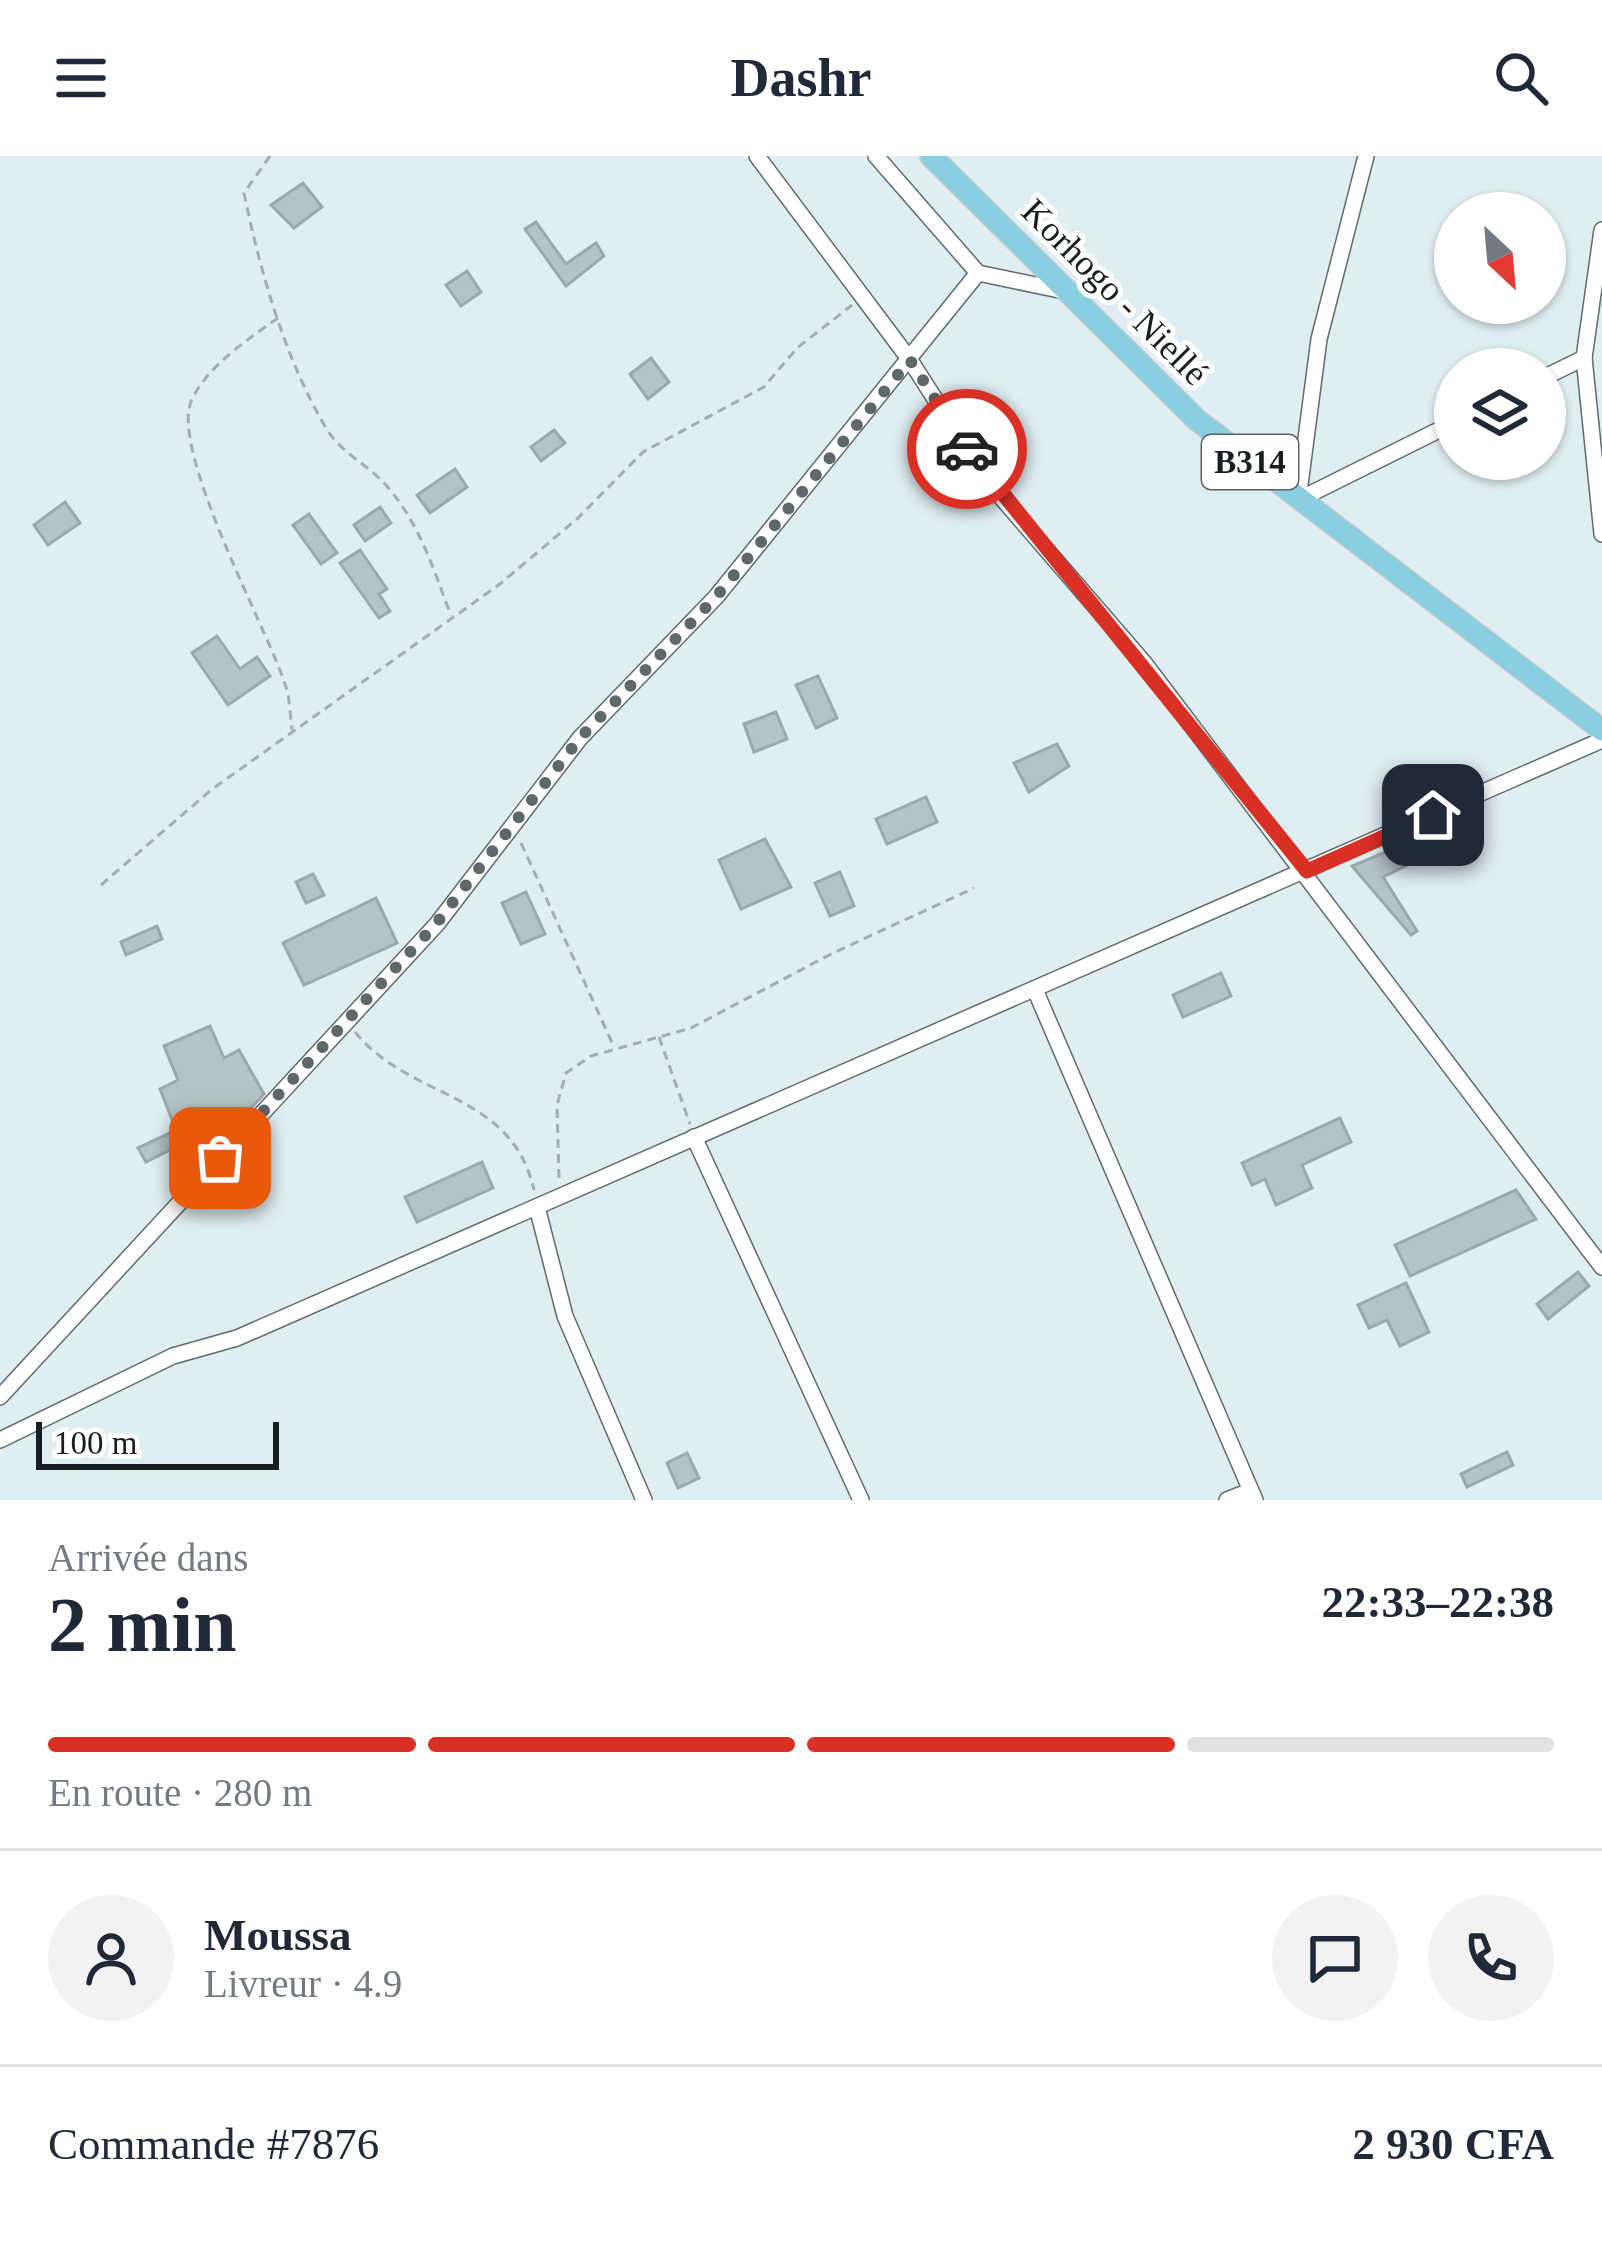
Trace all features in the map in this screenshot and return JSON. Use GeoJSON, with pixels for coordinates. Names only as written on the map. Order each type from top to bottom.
{"type":"FeatureCollection","features":[{"type":"Feature","properties":{"kind":"main road","name":"Korhogo - Niellé"},"geometry":{"type":"LineString","coordinates":[[931,156],[1197,420],[1602,730]]}},
{"type":"Feature","properties":{"kind":"street"},"geometry":{"type":"LineString","coordinates":[[757,156],[910,360],[988,482],[1145,664],[1307,871],[1602,1267]]}},
{"type":"Feature","properties":{"kind":"street"},"geometry":{"type":"LineString","coordinates":[[876,156],[978,273],[1072,292]]}},
{"type":"Feature","properties":{"kind":"street"},"geometry":{"type":"LineString","coordinates":[[1298,500],[1319,339],[1366,156]]}},
{"type":"Feature","properties":{"kind":"street"},"geometry":{"type":"LineString","coordinates":[[1602,230],[1595,322],[1584,358],[1602,534]]}},
{"type":"Feature","properties":{"kind":"street"},"geometry":{"type":"LineString","coordinates":[[0,1397],[436,924],[580,738],[716,597],[978,273]]}},
{"type":"Feature","properties":{"kind":"street"},"geometry":{"type":"LineString","coordinates":[[1566,367],[1584,358]]}},
{"type":"Feature","properties":{"kind":"street"},"geometry":{"type":"LineString","coordinates":[[1298,500],[1434,432]]}},
{"type":"Feature","properties":{"kind":"street"},"geometry":{"type":"LineString","coordinates":[[0,1440],[173,1355],[237,1338],[1036,992],[1602,740]]}},
{"type":"Feature","properties":{"kind":"street"},"geometry":{"type":"LineString","coordinates":[[1036,992],[1253,1495],[1226,1500]]}},
{"type":"Feature","properties":{"kind":"street"},"geometry":{"type":"LineString","coordinates":[[694,1137],[861,1500]]}},
{"type":"Feature","properties":{"kind":"street"},"geometry":{"type":"LineString","coordinates":[[538,1207],[565,1316],[644,1500]]}},
{"type":"Feature","properties":{"kind":"path"},"geometry":{"type":"LineString","coordinates":[[270,156],[244,193],[280,316],[327,430],[347,454],[382,481],[418,526],[452,620]]}},
{"type":"Feature","properties":{"kind":"path"},"geometry":{"type":"LineString","coordinates":[[101,885],[211,790],[452,620],[578,518],[643,452],[764,387],[797,348],[862,297]]}},
{"type":"Feature","properties":{"kind":"path"},"geometry":{"type":"LineString","coordinates":[[280,316],[228,354],[191,401],[187,434],[244,595],[287,689],[292,732]]}},
{"type":"Feature","properties":{"kind":"path"},"geometry":{"type":"LineString","coordinates":[[513,826],[615,1049]]}},
{"type":"Feature","properties":{"kind":"path"},"geometry":{"type":"LineString","coordinates":[[558,1198],[557,1105],[566,1072],[615,1049],[691,1028],[832,953],[974,889]]}},
{"type":"Feature","properties":{"kind":"path"},"geometry":{"type":"LineString","coordinates":[[346,1022],[372,1053],[503,1127],[528,1167],[538,1207]]}},
{"type":"Feature","properties":{"kind":"path"},"geometry":{"type":"LineString","coordinates":[[659,1037],[694,1137]]}},
{"type":"Feature","properties":{"kind":"building"},"geometry":{"type":"Polygon","coordinates":[[[303,183],[322,207],[294,228],[271,205],[303,183]]]}},
{"type":"Feature","properties":{"kind":"building"},"geometry":{"type":"Polygon","coordinates":[[[536,222],[566,264],[596,243],[604,256],[566,286],[525,229],[536,222]]]}},
{"type":"Feature","properties":{"kind":"building"},"geometry":{"type":"Polygon","coordinates":[[[467,271],[481,292],[461,306],[446,285],[467,271]]]}},
{"type":"Feature","properties":{"kind":"building"},"geometry":{"type":"Polygon","coordinates":[[[651,358],[669,382],[648,399],[630,374],[651,358]]]}},
{"type":"Feature","properties":{"kind":"building"},"geometry":{"type":"Polygon","coordinates":[[[554,430],[565,443],[541,461],[531,447],[554,430]]]}},
{"type":"Feature","properties":{"kind":"building"},"geometry":{"type":"Polygon","coordinates":[[[455,469],[467,487],[430,513],[417,495],[455,469]]]}},
{"type":"Feature","properties":{"kind":"building"},"geometry":{"type":"Polygon","coordinates":[[[65,502],[80,523],[48,545],[34,525],[65,502]]]}},
{"type":"Feature","properties":{"kind":"building"},"geometry":{"type":"Polygon","coordinates":[[[380,507],[391,523],[365,541],[354,525],[380,507]]]}},
{"type":"Feature","properties":{"kind":"building"},"geometry":{"type":"Polygon","coordinates":[[[309,514],[337,553],[321,564],[293,525],[309,514]]]}},
{"type":"Feature","properties":{"kind":"building"},"geometry":{"type":"Polygon","coordinates":[[[360,550],[387,589],[379,594],[390,611],[379,618],[340,563],[360,550]]]}},
{"type":"Feature","properties":{"kind":"building"},"geometry":{"type":"Polygon","coordinates":[[[217,636],[240,669],[257,657],[270,676],[228,705],[192,653],[217,636]]]}},
{"type":"Feature","properties":{"kind":"building"},"geometry":{"type":"Polygon","coordinates":[[[818,676],[837,718],[816,728],[796,685],[818,676]]]}},
{"type":"Feature","properties":{"kind":"building"},"geometry":{"type":"Polygon","coordinates":[[[776,712],[787,739],[754,752],[744,724],[776,712]]]}},
{"type":"Feature","properties":{"kind":"building"},"geometry":{"type":"Polygon","coordinates":[[[1057,744],[1069,766],[1029,792],[1014,763],[1057,744]]]}},
{"type":"Feature","properties":{"kind":"building"},"geometry":{"type":"Polygon","coordinates":[[[926,797],[937,822],[887,844],[876,819],[926,797]]]}},
{"type":"Feature","properties":{"kind":"building"},"geometry":{"type":"Polygon","coordinates":[[[765,839],[791,887],[741,909],[719,860],[765,839]]]}},
{"type":"Feature","properties":{"kind":"building"},"geometry":{"type":"Polygon","coordinates":[[[1412,841],[1420,859],[1383,877],[1417,931],[1411,935],[1352,866],[1412,841]]]}},
{"type":"Feature","properties":{"kind":"building"},"geometry":{"type":"Polygon","coordinates":[[[840,872],[854,906],[830,916],[815,883],[840,872]]]}},
{"type":"Feature","properties":{"kind":"building"},"geometry":{"type":"Polygon","coordinates":[[[313,874],[324,895],[306,903],[296,882],[313,874]]]}},
{"type":"Feature","properties":{"kind":"building"},"geometry":{"type":"Polygon","coordinates":[[[526,892],[545,934],[521,944],[502,903],[526,892]]]}},
{"type":"Feature","properties":{"kind":"building"},"geometry":{"type":"Polygon","coordinates":[[[376,898],[397,943],[304,985],[283,943],[376,898]]]}},
{"type":"Feature","properties":{"kind":"building"},"geometry":{"type":"Polygon","coordinates":[[[157,926],[162,939],[126,955],[121,942],[157,926]]]}},
{"type":"Feature","properties":{"kind":"building"},"geometry":{"type":"Polygon","coordinates":[[[1221,973],[1231,996],[1183,1017],[1173,995],[1221,973]]]}},
{"type":"Feature","properties":{"kind":"building"},"geometry":{"type":"Polygon","coordinates":[[[210,1026],[224,1058],[239,1050],[264,1094],[249,1110],[146,1162],[138,1148],[176,1130],[160,1089],[178,1080],[164,1046],[210,1026]]]}},
{"type":"Feature","properties":{"kind":"building"},"geometry":{"type":"Polygon","coordinates":[[[1340,1118],[1351,1142],[1302,1165],[1312,1188],[1276,1205],[1265,1179],[1252,1185],[1242,1163],[1340,1118]]]}},
{"type":"Feature","properties":{"kind":"building"},"geometry":{"type":"Polygon","coordinates":[[[482,1162],[493,1188],[417,1222],[405,1197],[482,1162]]]}},
{"type":"Feature","properties":{"kind":"building"},"geometry":{"type":"Polygon","coordinates":[[[1516,1190],[1536,1219],[1410,1276],[1395,1245],[1516,1190]]]}},
{"type":"Feature","properties":{"kind":"building"},"geometry":{"type":"Polygon","coordinates":[[[1578,1272],[1589,1286],[1548,1319],[1537,1304],[1578,1272]]]}},
{"type":"Feature","properties":{"kind":"building"},"geometry":{"type":"Polygon","coordinates":[[[1406,1283],[1429,1332],[1400,1346],[1387,1320],[1369,1328],[1358,1305],[1406,1283]]]}},
{"type":"Feature","properties":{"kind":"building"},"geometry":{"type":"Polygon","coordinates":[[[1507,1452],[1513,1465],[1467,1487],[1461,1474],[1507,1452]]]}},
{"type":"Feature","properties":{"kind":"building"},"geometry":{"type":"Polygon","coordinates":[[[687,1453],[699,1478],[678,1488],[667,1463],[687,1453]]]}},
{"type":"Feature","properties":{"kind":"way so far"},"geometry":{"type":"LineString","coordinates":[[220,1158],[436,924],[580,738],[716,597],[910,360],[967,449]]}},
{"type":"Feature","properties":{"kind":"route"},"geometry":{"type":"LineString","coordinates":[[967,449],[988,482],[1145,664],[1307,871],[1433,815]]}}]}
